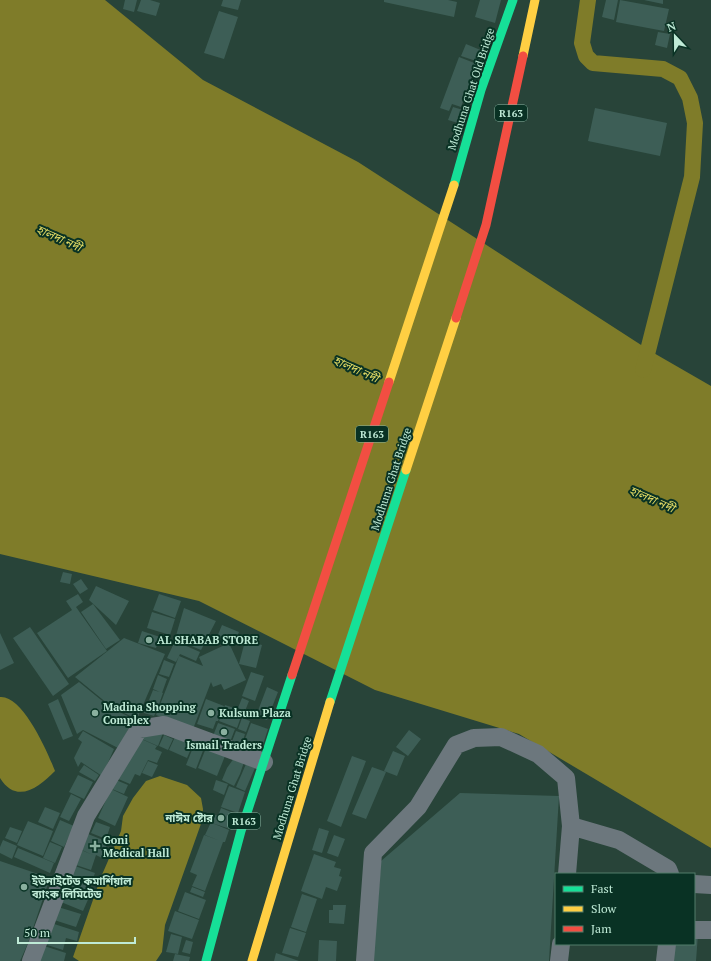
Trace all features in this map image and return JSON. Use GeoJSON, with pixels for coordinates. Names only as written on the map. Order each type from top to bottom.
{"type":"FeatureCollection","features":[{"type":"Feature","properties":{"kind":"main road","name":"Modhuna Ghat Old Bridge"},"geometry":{"type":"LineString","coordinates":[[264,762],[454,185],[481,90],[513,0]]}},
{"type":"Feature","properties":{"kind":"main road","name":"Modhuna Ghat Bridge"},"geometry":{"type":"LineString","coordinates":[[252,961],[328,710],[486,225],[535,0]]}},
{"type":"Feature","properties":{"kind":"main road","name":"R163"},"geometry":{"type":"LineString","coordinates":[[206,961],[241,831],[264,762]]}},
{"type":"Feature","properties":{"kind":"street"},"geometry":{"type":"LineString","coordinates":[[31,961],[86,816],[139,729],[164,725],[264,762]]}},
{"type":"Feature","properties":{"kind":"street"},"geometry":{"type":"LineString","coordinates":[[365,961],[373,853],[418,807],[456,745],[474,738],[501,737],[538,754],[566,778],[572,826],[567,873]]}},
{"type":"Feature","properties":{"kind":"street"},"geometry":{"type":"LineString","coordinates":[[572,826],[619,840],[668,869],[670,873]]}},
{"type":"Feature","properties":{"kind":"street"},"geometry":{"type":"LineString","coordinates":[[695,884],[711,885]]}},
{"type":"Feature","properties":{"kind":"street"},"geometry":{"type":"LineString","coordinates":[[695,930],[711,930]]}},
{"type":"Feature","properties":{"kind":"street"},"geometry":{"type":"LineString","coordinates":[[560,961],[561,945]]}},
{"type":"Feature","properties":{"kind":"street"},"geometry":{"type":"LineString","coordinates":[[666,961],[667,945]]}},
{"type":"Feature","properties":{"kind":"water","name":"হালদা নদী"},"geometry":{"type":"Polygon","coordinates":[[[0,0],[105,0],[203,80],[358,162],[652,352],[711,386],[711,848],[519,734],[375,690],[199,601],[0,554],[0,0]]]}},
{"type":"Feature","properties":{"kind":"water"},"geometry":{"type":"Polygon","coordinates":[[[0,697],[9,699],[26,715],[41,739],[55,771],[42,783],[28,791],[14,791],[0,778],[0,697]]]}},
{"type":"Feature","properties":{"kind":"water"},"geometry":{"type":"Polygon","coordinates":[[[160,776],[187,785],[201,798],[203,809],[202,821],[165,925],[162,952],[156,961],[79,961],[73,957],[101,877],[121,831],[123,816],[133,798],[146,781],[160,776]]]}},
{"type":"Feature","properties":{"kind":"building"},"geometry":{"type":"Polygon","coordinates":[[[125,0],[137,0],[134,12],[123,9],[125,0]]]}},
{"type":"Feature","properties":{"kind":"building"},"geometry":{"type":"Polygon","coordinates":[[[141,0],[150,0],[160,3],[156,16],[137,11],[141,0]]]}},
{"type":"Feature","properties":{"kind":"building"},"geometry":{"type":"Polygon","coordinates":[[[223,0],[241,0],[238,10],[221,6],[223,0]]]}},
{"type":"Feature","properties":{"kind":"building"},"geometry":{"type":"Polygon","coordinates":[[[384,0],[448,0],[457,2],[454,17],[384,2],[384,0]]]}},
{"type":"Feature","properties":{"kind":"building"},"geometry":{"type":"Polygon","coordinates":[[[480,0],[501,0],[495,23],[475,17],[480,0]]]}},
{"type":"Feature","properties":{"kind":"building"},"geometry":{"type":"Polygon","coordinates":[[[606,0],[618,0],[614,20],[602,17],[606,0]]]}},
{"type":"Feature","properties":{"kind":"building"},"geometry":{"type":"Polygon","coordinates":[[[620,0],[669,9],[664,31],[616,22],[620,0]]]}},
{"type":"Feature","properties":{"kind":"building"},"geometry":{"type":"Polygon","coordinates":[[[644,0],[663,0],[663,4],[644,0]]]}},
{"type":"Feature","properties":{"kind":"building"},"geometry":{"type":"Polygon","coordinates":[[[219,11],[238,17],[224,59],[204,53],[219,11]]]}},
{"type":"Feature","properties":{"kind":"building"},"geometry":{"type":"Polygon","coordinates":[[[658,32],[670,34],[667,48],[655,45],[658,32]]]}},
{"type":"Feature","properties":{"kind":"building"},"geometry":{"type":"Polygon","coordinates":[[[466,44],[483,51],[479,62],[461,56],[466,44]]]}},
{"type":"Feature","properties":{"kind":"building"},"geometry":{"type":"Polygon","coordinates":[[[459,57],[477,64],[461,107],[452,104],[449,111],[440,108],[459,57]]]}},
{"type":"Feature","properties":{"kind":"building"},"geometry":{"type":"Polygon","coordinates":[[[453,107],[463,110],[458,123],[448,120],[453,107]]]}},
{"type":"Feature","properties":{"kind":"building"},"geometry":{"type":"Polygon","coordinates":[[[595,108],[667,123],[660,156],[588,141],[595,108]]]}},
{"type":"Feature","properties":{"kind":"building"},"geometry":{"type":"Polygon","coordinates":[[[63,572],[72,574],[70,584],[60,582],[63,572]]]}},
{"type":"Feature","properties":{"kind":"building"},"geometry":{"type":"Polygon","coordinates":[[[81,579],[88,589],[80,594],[73,584],[81,579]]]}},
{"type":"Feature","properties":{"kind":"building"},"geometry":{"type":"Polygon","coordinates":[[[96,586],[129,601],[116,625],[89,600],[96,586]]]}},
{"type":"Feature","properties":{"kind":"building"},"geometry":{"type":"Polygon","coordinates":[[[78,594],[83,602],[76,607],[107,651],[68,678],[37,633],[72,610],[66,601],[78,594]]]}},
{"type":"Feature","properties":{"kind":"building"},"geometry":{"type":"Polygon","coordinates":[[[159,594],[181,601],[175,618],[153,610],[159,594]]]}},
{"type":"Feature","properties":{"kind":"building"},"geometry":{"type":"Polygon","coordinates":[[[93,604],[120,640],[106,649],[81,612],[93,604]]]}},
{"type":"Feature","properties":{"kind":"building"},"geometry":{"type":"Polygon","coordinates":[[[184,608],[216,621],[201,650],[175,639],[184,608]]]}},
{"type":"Feature","properties":{"kind":"building"},"geometry":{"type":"Polygon","coordinates":[[[152,612],[175,619],[170,635],[147,628],[152,612]]]}},
{"type":"Feature","properties":{"kind":"building"},"geometry":{"type":"Polygon","coordinates":[[[222,625],[239,632],[234,643],[217,637],[222,625]]]}},
{"type":"Feature","properties":{"kind":"building"},"geometry":{"type":"Polygon","coordinates":[[[30,627],[69,684],[53,696],[13,638],[30,627]]]}},
{"type":"Feature","properties":{"kind":"building","name":"AL SHABAB STORE"},"geometry":{"type":"Polygon","coordinates":[[[142,631],[160,637],[156,648],[138,643],[142,631]]]}},
{"type":"Feature","properties":{"kind":"building"},"geometry":{"type":"Polygon","coordinates":[[[0,633],[14,663],[0,670],[0,633]]]}},
{"type":"Feature","properties":{"kind":"building"},"geometry":{"type":"Polygon","coordinates":[[[124,638],[165,654],[137,719],[113,708],[75,677],[124,638]]]}},
{"type":"Feature","properties":{"kind":"building"},"geometry":{"type":"Polygon","coordinates":[[[175,641],[200,652],[196,661],[180,654],[176,662],[167,658],[175,641]]]}},
{"type":"Feature","properties":{"kind":"building"},"geometry":{"type":"Polygon","coordinates":[[[245,641],[262,645],[256,668],[239,664],[245,641]]]}},
{"type":"Feature","properties":{"kind":"building"},"geometry":{"type":"Polygon","coordinates":[[[229,643],[246,680],[224,690],[221,684],[213,687],[211,682],[193,729],[156,715],[179,656],[203,666],[199,657],[229,643]]]}},
{"type":"Feature","properties":{"kind":"building"},"geometry":{"type":"Polygon","coordinates":[[[164,660],[174,664],[169,677],[159,674],[164,660]]]}},
{"type":"Feature","properties":{"kind":"building"},"geometry":{"type":"Polygon","coordinates":[[[251,672],[264,676],[255,701],[242,696],[251,672]]]}},
{"type":"Feature","properties":{"kind":"building"},"geometry":{"type":"Polygon","coordinates":[[[158,675],[167,679],[162,693],[153,689],[158,675]]]}},
{"type":"Feature","properties":{"kind":"building","name":"Madina Shopping Complex"},"geometry":{"type":"Polygon","coordinates":[[[79,682],[111,708],[134,719],[118,748],[83,730],[77,734],[61,695],[79,682]]]}},
{"type":"Feature","properties":{"kind":"building"},"geometry":{"type":"Polygon","coordinates":[[[267,687],[278,692],[267,720],[256,716],[267,687]]]}},
{"type":"Feature","properties":{"kind":"building"},"geometry":{"type":"Polygon","coordinates":[[[153,690],[163,693],[159,704],[149,700],[153,690]]]}},
{"type":"Feature","properties":{"kind":"building"},"geometry":{"type":"Polygon","coordinates":[[[242,698],[249,701],[245,711],[238,708],[242,698]]]}},
{"type":"Feature","properties":{"kind":"building"},"geometry":{"type":"Polygon","coordinates":[[[58,699],[73,736],[63,740],[48,704],[58,699]]]}},
{"type":"Feature","properties":{"kind":"building","name":"Kulsum Plaza"},"geometry":{"type":"Polygon","coordinates":[[[206,699],[224,706],[213,729],[197,724],[206,699]]]}},
{"type":"Feature","properties":{"kind":"building"},"geometry":{"type":"Polygon","coordinates":[[[148,701],[159,705],[154,716],[144,713],[148,701]]]}},
{"type":"Feature","properties":{"kind":"building"},"geometry":{"type":"Polygon","coordinates":[[[225,705],[243,711],[237,728],[219,721],[225,705]]]}},
{"type":"Feature","properties":{"kind":"building"},"geometry":{"type":"Polygon","coordinates":[[[242,718],[250,721],[246,732],[238,729],[242,718]]]}},
{"type":"Feature","properties":{"kind":"building","name":"Ismail Traders"},"geometry":{"type":"Polygon","coordinates":[[[218,723],[235,729],[230,742],[213,736],[218,723]]]}},
{"type":"Feature","properties":{"kind":"building"},"geometry":{"type":"Polygon","coordinates":[[[251,723],[268,729],[260,754],[242,747],[251,723]]]}},
{"type":"Feature","properties":{"kind":"building"},"geometry":{"type":"Polygon","coordinates":[[[409,730],[421,739],[408,756],[396,747],[409,730]]]}},
{"type":"Feature","properties":{"kind":"building"},"geometry":{"type":"Polygon","coordinates":[[[83,731],[114,749],[102,776],[81,762],[78,767],[74,758],[82,742],[78,739],[83,731]]]}},
{"type":"Feature","properties":{"kind":"building"},"geometry":{"type":"Polygon","coordinates":[[[236,731],[245,734],[241,747],[231,744],[236,731]]]}},
{"type":"Feature","properties":{"kind":"building"},"geometry":{"type":"Polygon","coordinates":[[[146,732],[163,733],[158,746],[142,739],[146,732]]]}},
{"type":"Feature","properties":{"kind":"building"},"geometry":{"type":"Polygon","coordinates":[[[164,735],[173,739],[168,750],[159,746],[164,735]]]}},
{"type":"Feature","properties":{"kind":"building"},"geometry":{"type":"Polygon","coordinates":[[[175,737],[193,744],[187,758],[169,750],[175,737]]]}},
{"type":"Feature","properties":{"kind":"building"},"geometry":{"type":"Polygon","coordinates":[[[139,738],[157,746],[155,749],[162,752],[157,763],[148,760],[140,776],[135,774],[130,784],[116,778],[139,738]]]}},
{"type":"Feature","properties":{"kind":"building"},"geometry":{"type":"Polygon","coordinates":[[[194,745],[204,748],[196,769],[186,765],[194,745]]]}},
{"type":"Feature","properties":{"kind":"building"},"geometry":{"type":"Polygon","coordinates":[[[206,748],[225,756],[217,776],[198,768],[206,748]]]}},
{"type":"Feature","properties":{"kind":"building"},"geometry":{"type":"Polygon","coordinates":[[[393,751],[405,756],[397,776],[384,771],[393,751]]]}},
{"type":"Feature","properties":{"kind":"building"},"geometry":{"type":"Polygon","coordinates":[[[352,756],[366,761],[341,827],[327,821],[352,756]]]}},
{"type":"Feature","properties":{"kind":"building"},"geometry":{"type":"Polygon","coordinates":[[[234,758],[244,762],[234,786],[222,780],[227,768],[234,758]]]}},
{"type":"Feature","properties":{"kind":"building"},"geometry":{"type":"Polygon","coordinates":[[[148,761],[158,765],[152,777],[142,773],[148,761]]]}},
{"type":"Feature","properties":{"kind":"building"},"geometry":{"type":"Polygon","coordinates":[[[246,764],[255,768],[245,791],[236,787],[246,764]]]}},
{"type":"Feature","properties":{"kind":"building"},"geometry":{"type":"Polygon","coordinates":[[[84,765],[99,775],[95,781],[79,772],[84,765]]]}},
{"type":"Feature","properties":{"kind":"building"},"geometry":{"type":"Polygon","coordinates":[[[372,767],[386,772],[366,819],[352,814],[372,767]]]}},
{"type":"Feature","properties":{"kind":"building"},"geometry":{"type":"Polygon","coordinates":[[[78,775],[93,782],[84,799],[69,792],[78,775]]]}},
{"type":"Feature","properties":{"kind":"building"},"geometry":{"type":"Polygon","coordinates":[[[116,780],[128,785],[124,794],[112,789],[116,780]]]}},
{"type":"Feature","properties":{"kind":"building"},"geometry":{"type":"Polygon","coordinates":[[[216,780],[228,784],[224,795],[213,790],[216,780]]]}},
{"type":"Feature","properties":{"kind":"building"},"geometry":{"type":"Polygon","coordinates":[[[229,786],[245,792],[238,813],[221,807],[229,786]]]}},
{"type":"Feature","properties":{"kind":"building"},"geometry":{"type":"Polygon","coordinates":[[[111,789],[128,797],[115,826],[98,818],[111,789]]]}},
{"type":"Feature","properties":{"kind":"building"},"geometry":{"type":"Polygon","coordinates":[[[460,793],[559,796],[549,961],[373,961],[381,861],[460,793]]]}},
{"type":"Feature","properties":{"kind":"building"},"geometry":{"type":"Polygon","coordinates":[[[71,794],[81,799],[69,821],[60,817],[71,794]]]}},
{"type":"Feature","properties":{"kind":"building"},"geometry":{"type":"Polygon","coordinates":[[[45,807],[60,813],[53,829],[38,822],[45,807]]]}},
{"type":"Feature","properties":{"kind":"building"},"geometry":{"type":"Polygon","coordinates":[[[221,808],[236,814],[230,829],[212,823],[229,830],[205,891],[192,886],[197,875],[190,872],[204,835],[218,840],[205,835],[211,822],[207,821],[210,813],[218,816],[221,808]]]}},
{"type":"Feature","properties":{"kind":"building"},"geometry":{"type":"Polygon","coordinates":[[[60,820],[74,826],[64,847],[51,841],[60,820]]]}},
{"type":"Feature","properties":{"kind":"building"},"geometry":{"type":"Polygon","coordinates":[[[28,821],[53,831],[43,856],[17,845],[28,821]]]}},
{"type":"Feature","properties":{"kind":"building"},"geometry":{"type":"Polygon","coordinates":[[[96,822],[110,827],[106,839],[91,833],[96,822]]]}},
{"type":"Feature","properties":{"kind":"building"},"geometry":{"type":"Polygon","coordinates":[[[10,827],[22,831],[17,843],[5,838],[10,827]]]}},
{"type":"Feature","properties":{"kind":"building"},"geometry":{"type":"Polygon","coordinates":[[[319,828],[329,831],[322,853],[312,850],[319,828]]]}},
{"type":"Feature","properties":{"kind":"building"},"geometry":{"type":"Polygon","coordinates":[[[88,834],[108,842],[102,858],[96,855],[91,870],[76,865],[81,850],[93,855],[82,850],[88,834]]]}},
{"type":"Feature","properties":{"kind":"building"},"geometry":{"type":"Polygon","coordinates":[[[334,835],[345,839],[338,857],[327,853],[334,835]]]}},
{"type":"Feature","properties":{"kind":"building"},"geometry":{"type":"Polygon","coordinates":[[[3,840],[17,846],[12,859],[0,853],[0,847],[3,840]]]}},
{"type":"Feature","properties":{"kind":"building"},"geometry":{"type":"Polygon","coordinates":[[[50,842],[62,847],[55,863],[43,858],[50,842]]]}},
{"type":"Feature","properties":{"kind":"building"},"geometry":{"type":"Polygon","coordinates":[[[18,848],[54,863],[50,873],[14,857],[18,848]]]}},
{"type":"Feature","properties":{"kind":"building"},"geometry":{"type":"Polygon","coordinates":[[[314,854],[336,862],[334,867],[341,869],[339,876],[342,877],[337,891],[326,887],[322,899],[301,891],[314,854]]]}},
{"type":"Feature","properties":{"kind":"building"},"geometry":{"type":"Polygon","coordinates":[[[0,861],[50,878],[28,943],[20,961],[0,961],[0,861]]]}},
{"type":"Feature","properties":{"kind":"building"},"geometry":{"type":"Polygon","coordinates":[[[75,866],[95,873],[88,892],[68,885],[75,866]]]}},
{"type":"Feature","properties":{"kind":"building"},"geometry":{"type":"Polygon","coordinates":[[[67,887],[90,895],[83,911],[61,902],[67,887]]]}},
{"type":"Feature","properties":{"kind":"building"},"geometry":{"type":"Polygon","coordinates":[[[192,887],[205,892],[203,897],[190,892],[192,887]]]}},
{"type":"Feature","properties":{"kind":"building"},"geometry":{"type":"Polygon","coordinates":[[[185,892],[206,900],[199,919],[178,911],[185,892]]]}},
{"type":"Feature","properties":{"kind":"building"},"geometry":{"type":"Polygon","coordinates":[[[302,894],[317,899],[306,932],[291,927],[302,894]]]}},
{"type":"Feature","properties":{"kind":"building"},"geometry":{"type":"Polygon","coordinates":[[[333,905],[346,905],[344,924],[329,923],[329,910],[333,910],[333,905]]]}},
{"type":"Feature","properties":{"kind":"building"},"geometry":{"type":"Polygon","coordinates":[[[58,907],[81,914],[76,927],[54,920],[58,907]]]}},
{"type":"Feature","properties":{"kind":"building"},"geometry":{"type":"Polygon","coordinates":[[[175,911],[199,920],[192,939],[168,931],[175,911]]]}},
{"type":"Feature","properties":{"kind":"building"},"geometry":{"type":"Polygon","coordinates":[[[51,923],[79,932],[77,941],[66,938],[63,950],[44,944],[51,923]]]}},
{"type":"Feature","properties":{"kind":"building"},"geometry":{"type":"Polygon","coordinates":[[[290,928],[306,933],[298,957],[282,953],[290,928]]]}},
{"type":"Feature","properties":{"kind":"building"},"geometry":{"type":"Polygon","coordinates":[[[171,934],[182,937],[178,954],[166,952],[171,934]]]}},
{"type":"Feature","properties":{"kind":"building"},"geometry":{"type":"Polygon","coordinates":[[[695,934],[698,934],[696,961],[670,961],[671,945],[695,945],[695,934]]]}},
{"type":"Feature","properties":{"kind":"building"},"geometry":{"type":"Polygon","coordinates":[[[186,940],[193,942],[190,954],[182,952],[186,940]]]}},
{"type":"Feature","properties":{"kind":"building"},"geometry":{"type":"Polygon","coordinates":[[[319,940],[337,941],[336,961],[318,961],[319,940]]]}},
{"type":"Feature","properties":{"kind":"building"},"geometry":{"type":"Polygon","coordinates":[[[41,945],[66,953],[64,961],[35,961],[41,945]]]}},
{"type":"Feature","properties":{"kind":"building"},"geometry":{"type":"Polygon","coordinates":[[[276,953],[299,961],[274,961],[276,953]]]}},
{"type":"Feature","properties":{"kind":"building"},"geometry":{"type":"Polygon","coordinates":[[[175,954],[190,957],[189,961],[173,961],[175,954]]]}},
{"type":"Feature","properties":{"kind":"waterway"},"geometry":{"type":"LineString","coordinates":[[588,0],[582,43],[586,56],[593,63],[663,69],[680,78],[690,98],[695,123],[692,177],[643,370]]}},
{"type":"Feature","properties":{"kind":"traffic: fast"},"geometry":{"type":"LineString","coordinates":[[454,185],[481,90],[513,0]]}},
{"type":"Feature","properties":{"kind":"traffic: fast"},"geometry":{"type":"LineString","coordinates":[[330,702],[406,470]]}},
{"type":"Feature","properties":{"kind":"traffic: fast"},"geometry":{"type":"LineString","coordinates":[[206,961],[241,831],[292,675]]}},
{"type":"Feature","properties":{"kind":"traffic: slow"},"geometry":{"type":"LineString","coordinates":[[523,56],[535,0]]}},
{"type":"Feature","properties":{"kind":"traffic: slow"},"geometry":{"type":"LineString","coordinates":[[389,382],[454,185]]}},
{"type":"Feature","properties":{"kind":"traffic: slow"},"geometry":{"type":"LineString","coordinates":[[406,470],[456,318]]}},
{"type":"Feature","properties":{"kind":"traffic: slow"},"geometry":{"type":"LineString","coordinates":[[252,961],[330,702]]}},
{"type":"Feature","properties":{"kind":"traffic: jam"},"geometry":{"type":"LineString","coordinates":[[456,318],[486,225],[523,56]]}},
{"type":"Feature","properties":{"kind":"traffic: jam"},"geometry":{"type":"LineString","coordinates":[[292,675],[389,382]]}},
{"type":"Feature","properties":{"kind":"place","name":"AL SHABAB STORE"},"geometry":{"type":"Point","coordinates":[149,640]}},
{"type":"Feature","properties":{"kind":"place","name":"Madina Shopping Complex"},"geometry":{"type":"Point","coordinates":[95,713]}},
{"type":"Feature","properties":{"kind":"place","name":"Kulsum Plaza"},"geometry":{"type":"Point","coordinates":[211,713]}},
{"type":"Feature","properties":{"kind":"place","name":"Ismail Traders"},"geometry":{"type":"Point","coordinates":[224,732]}},
{"type":"Feature","properties":{"kind":"place","name":"নাঈম ষ্টোর"},"geometry":{"type":"Point","coordinates":[221,818]}},
{"type":"Feature","properties":{"kind":"place","name":"Goni Medical Hall"},"geometry":{"type":"Point","coordinates":[95,846]}},
{"type":"Feature","properties":{"kind":"place","name":"ইউনাইটেড কমার্শিয়াল ব্যাংক লিমিটেড"},"geometry":{"type":"Point","coordinates":[24,887]}}]}
